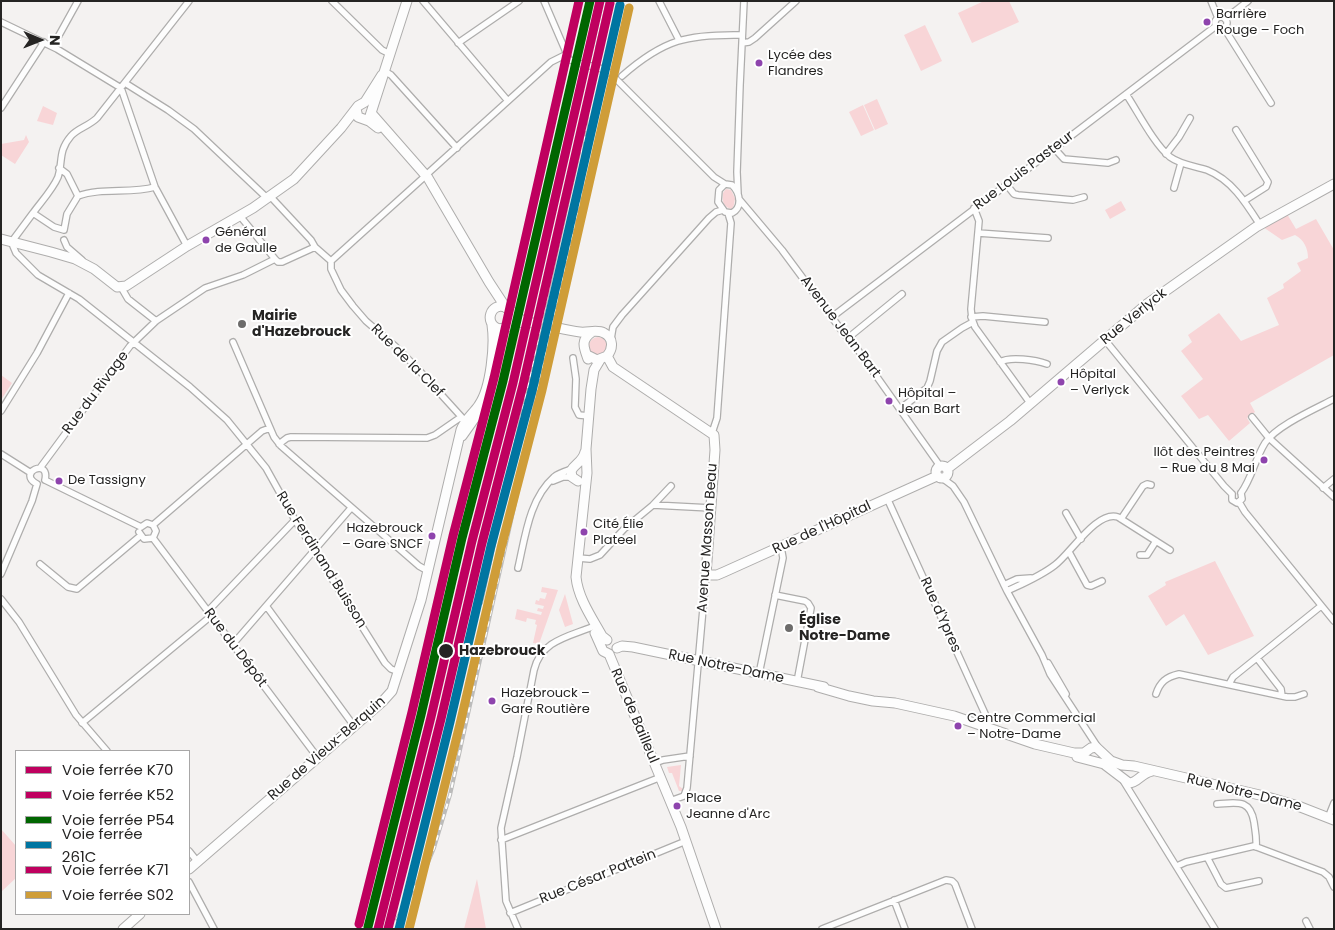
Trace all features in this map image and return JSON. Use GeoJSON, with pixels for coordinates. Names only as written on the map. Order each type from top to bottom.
{"type":"FeatureCollection","features":[{"type":"Feature","properties":{"kind":"main road"},"geometry":{"type":"LineString","coordinates":[[1,239],[60,254],[87,265],[116,286],[121,287],[269,197],[296,176],[341,128],[365,112],[383,73],[407,1]]}},
{"type":"Feature","properties":{"kind":"main road"},"geometry":{"type":"LineString","coordinates":[[365,112],[424,177],[445,215],[462,237],[512,318],[496,345],[490,393],[483,408],[465,421]]}},
{"type":"Feature","properties":{"kind":"main road","name":"Rue Verlyck"},"geometry":{"type":"LineString","coordinates":[[943,473],[1030,403],[1147,304],[1260,225],[1334,184]]}},
{"type":"Feature","properties":{"kind":"main road"},"geometry":{"type":"LineString","coordinates":[[465,421],[479,405],[488,387],[492,325],[490,318],[494,309],[489,282]]}},
{"type":"Feature","properties":{"kind":"main road"},"geometry":{"type":"LineString","coordinates":[[494,309],[501,306],[525,322],[559,330],[599,331],[604,333],[611,341],[611,350],[603,358],[594,373],[586,449],[578,473],[578,558],[576,579],[579,593],[602,636],[610,646]]}},
{"type":"Feature","properties":{"kind":"main road"},"geometry":{"type":"LineString","coordinates":[[492,325],[496,328],[525,322]]}},
{"type":"Feature","properties":{"kind":"main road"},"geometry":{"type":"LineString","coordinates":[[559,330],[571,336],[593,360],[603,358]]}},
{"type":"Feature","properties":{"kind":"main road"},"geometry":{"type":"LineString","coordinates":[[591,389],[590,369],[585,351],[586,338],[592,332]]}},
{"type":"Feature","properties":{"kind":"main road"},"geometry":{"type":"LineString","coordinates":[[603,358],[613,367],[712,433]]}},
{"type":"Feature","properties":{"kind":"main road","name":"Rue de Vieux-Berquin"},"geometry":{"type":"LineString","coordinates":[[190,868],[388,696],[395,684],[421,600],[461,430],[465,421]]}},
{"type":"Feature","properties":{"kind":"main road","name":"Avenue Masson Beau"},"geometry":{"type":"LineString","coordinates":[[706,575],[715,446],[712,433]]}},
{"type":"Feature","properties":{"kind":"main road"},"geometry":{"type":"LineString","coordinates":[[578,473],[581,491],[573,582],[576,594],[592,627],[610,646]]}},
{"type":"Feature","properties":{"kind":"main road","name":"Rue de l'Hôpital"},"geometry":{"type":"LineString","coordinates":[[706,575],[719,574],[943,473]]}},
{"type":"Feature","properties":{"kind":"main road","name":"Rue Notre-Dame"},"geometry":{"type":"LineString","coordinates":[[610,646],[633,647],[797,682],[870,695],[895,703],[958,717],[1030,746],[1091,760],[1107,766],[1129,783],[1137,779]]}},
{"type":"Feature","properties":{"kind":"main road","name":"Rue de Bailleul"},"geometry":{"type":"LineString","coordinates":[[610,646],[660,777]]}},
{"type":"Feature","properties":{"kind":"main road","name":"Rue Notre-Dame"},"geometry":{"type":"LineString","coordinates":[[987,730],[1035,744],[1080,754],[1096,747],[1106,758],[1114,763],[1264,796],[1298,806],[1331,819]]}},
{"type":"Feature","properties":{"kind":"main road"},"geometry":{"type":"LineString","coordinates":[[1089,749],[1088,757],[1091,760]]}},
{"type":"Feature","properties":{"kind":"main road"},"geometry":{"type":"LineString","coordinates":[[1135,767],[1139,772],[1137,779]]}},
{"type":"Feature","properties":{"kind":"main road"},"geometry":{"type":"LineString","coordinates":[[1137,779],[1144,773],[1152,771]]}},
{"type":"Feature","properties":{"kind":"main road"},"geometry":{"type":"LineString","coordinates":[[660,777],[686,841],[716,929]]}},
{"type":"Feature","properties":{"kind":"main road"},"geometry":{"type":"LineString","coordinates":[[124,929],[139,915]]}},
{"type":"Feature","properties":{"kind":"street"},"geometry":{"type":"LineString","coordinates":[[53,46],[78,1]]}},
{"type":"Feature","properties":{"kind":"street"},"geometry":{"type":"LineString","coordinates":[[12,243],[56,180],[61,154],[70,137],[92,123],[189,1]]}},
{"type":"Feature","properties":{"kind":"street"},"geometry":{"type":"LineString","coordinates":[[332,1],[382,50],[390,54]]}},
{"type":"Feature","properties":{"kind":"street"},"geometry":{"type":"LineString","coordinates":[[423,1],[508,102]]}},
{"type":"Feature","properties":{"kind":"street"},"geometry":{"type":"LineString","coordinates":[[458,43],[519,1]]}},
{"type":"Feature","properties":{"kind":"street"},"geometry":{"type":"LineString","coordinates":[[544,1],[567,54],[573,61],[602,68],[610,73],[714,177],[735,187],[738,196]]}},
{"type":"Feature","properties":{"kind":"street"},"geometry":{"type":"LineString","coordinates":[[659,1],[680,40]]}},
{"type":"Feature","properties":{"kind":"street"},"geometry":{"type":"LineString","coordinates":[[736,211],[739,205],[737,172],[744,1]]}},
{"type":"Feature","properties":{"kind":"street"},"geometry":{"type":"LineString","coordinates":[[742,43],[753,40],[796,1]]}},
{"type":"Feature","properties":{"kind":"street"},"geometry":{"type":"LineString","coordinates":[[1211,1],[1218,18]]}},
{"type":"Feature","properties":{"kind":"street"},"geometry":{"type":"LineString","coordinates":[[1226,19],[1248,1]]}},
{"type":"Feature","properties":{"kind":"street"},"geometry":{"type":"LineString","coordinates":[[1218,18],[1223,17],[1226,19]]}},
{"type":"Feature","properties":{"kind":"street"},"geometry":{"type":"LineString","coordinates":[[1218,18],[1215,21],[1216,26],[1220,29],[1224,28]]}},
{"type":"Feature","properties":{"kind":"street"},"geometry":{"type":"LineString","coordinates":[[1224,28],[1227,24],[1226,19]]}},
{"type":"Feature","properties":{"kind":"street"},"geometry":{"type":"LineString","coordinates":[[1,22],[53,46],[110,80],[168,110],[194,129],[269,197],[316,247],[332,261],[553,60],[567,54]]}},
{"type":"Feature","properties":{"kind":"street","name":"Rue Louis Pasteur"},"geometry":{"type":"LineString","coordinates":[[832,317],[1216,26]]}},
{"type":"Feature","properties":{"kind":"street"},"geometry":{"type":"LineString","coordinates":[[1224,28],[1271,103]]}},
{"type":"Feature","properties":{"kind":"street"},"geometry":{"type":"LineString","coordinates":[[622,76],[642,59],[680,40],[708,34],[742,35]]}},
{"type":"Feature","properties":{"kind":"street"},"geometry":{"type":"LineString","coordinates":[[1,108],[44,42]]}},
{"type":"Feature","properties":{"kind":"street"},"geometry":{"type":"LineString","coordinates":[[383,73],[391,75],[456,148]]}},
{"type":"Feature","properties":{"kind":"street"},"geometry":{"type":"LineString","coordinates":[[123,86],[155,187],[187,246]]}},
{"type":"Feature","properties":{"kind":"street"},"geometry":{"type":"LineString","coordinates":[[1126,94],[1166,154],[1181,163],[1217,175],[1233,187],[1260,225]]}},
{"type":"Feature","properties":{"kind":"street"},"geometry":{"type":"LineString","coordinates":[[1166,154],[1180,136],[1190,118]]}},
{"type":"Feature","properties":{"kind":"street"},"geometry":{"type":"LineString","coordinates":[[1236,130],[1268,182],[1266,187],[1244,201]]}},
{"type":"Feature","properties":{"kind":"street"},"geometry":{"type":"LineString","coordinates":[[1054,148],[1064,159],[1106,163],[1116,160]]}},
{"type":"Feature","properties":{"kind":"street"},"geometry":{"type":"LineString","coordinates":[[1174,188],[1181,163]]}},
{"type":"Feature","properties":{"kind":"street"},"geometry":{"type":"LineString","coordinates":[[59,168],[67,174],[78,196]]}},
{"type":"Feature","properties":{"kind":"street"},"geometry":{"type":"LineString","coordinates":[[718,193],[720,187],[733,180],[737,172]]}},
{"type":"Feature","properties":{"kind":"street"},"geometry":{"type":"LineString","coordinates":[[714,177],[718,202],[725,211]]}},
{"type":"Feature","properties":{"kind":"street"},"geometry":{"type":"LineString","coordinates":[[1006,184],[1018,196],[1076,200],[1084,197]]}},
{"type":"Feature","properties":{"kind":"street"},"geometry":{"type":"LineString","coordinates":[[60,254],[64,240],[67,214],[78,196],[90,193],[155,187]]}},
{"type":"Feature","properties":{"kind":"street","name":"Avenue Jean Bart"},"geometry":{"type":"LineString","coordinates":[[738,196],[853,343],[956,491],[1042,655],[1050,674],[1100,751]]}},
{"type":"Feature","properties":{"kind":"street"},"geometry":{"type":"LineString","coordinates":[[974,208],[978,218],[978,233],[972,320],[1030,403]]}},
{"type":"Feature","properties":{"kind":"street"},"geometry":{"type":"LineString","coordinates":[[611,341],[613,327],[622,314],[709,218],[716,212],[725,211],[744,212],[752,215]]}},
{"type":"Feature","properties":{"kind":"street","name":"Avenue Masson Beau"},"geometry":{"type":"LineString","coordinates":[[712,433],[717,415],[731,223],[725,211]]}},
{"type":"Feature","properties":{"kind":"street"},"geometry":{"type":"LineString","coordinates":[[33,213],[54,227],[64,230]]}},
{"type":"Feature","properties":{"kind":"street"},"geometry":{"type":"LineString","coordinates":[[240,216],[275,259]]}},
{"type":"Feature","properties":{"kind":"street"},"geometry":{"type":"LineString","coordinates":[[978,233],[1048,238]]}},
{"type":"Feature","properties":{"kind":"street"},"geometry":{"type":"LineString","coordinates":[[64,240],[67,247],[87,265]]}},
{"type":"Feature","properties":{"kind":"street","name":"Rue Ferdinand Buisson"},"geometry":{"type":"LineString","coordinates":[[12,243],[16,253],[34,272],[44,280],[79,299],[215,408],[266,468],[295,520],[385,663],[391,669],[399,672]]}},
{"type":"Feature","properties":{"kind":"street","name":"Rue du Rivage"},"geometry":{"type":"LineString","coordinates":[[40,468],[134,342],[156,321],[201,290],[247,273],[275,259],[278,262],[282,262],[316,247]]}},
{"type":"Feature","properties":{"kind":"street","name":"Rue de la Clef"},"geometry":{"type":"LineString","coordinates":[[332,261],[331,267],[335,277],[353,306],[366,321],[396,346],[465,421]]}},
{"type":"Feature","properties":{"kind":"street"},"geometry":{"type":"LineString","coordinates":[[121,287],[128,298],[156,321]]}},
{"type":"Feature","properties":{"kind":"street"},"geometry":{"type":"LineString","coordinates":[[1,411],[69,293]]}},
{"type":"Feature","properties":{"kind":"street"},"geometry":{"type":"LineString","coordinates":[[848,338],[902,294]]}},
{"type":"Feature","properties":{"kind":"street"},"geometry":{"type":"LineString","coordinates":[[900,409],[922,393],[928,386],[937,351],[942,342],[972,320],[983,316],[1045,322]]}},
{"type":"Feature","properties":{"kind":"street"},"geometry":{"type":"LineString","coordinates":[[1105,340],[1232,494],[1232,500],[1239,502],[1245,512],[1334,621]]}},
{"type":"Feature","properties":{"kind":"street"},"geometry":{"type":"LineString","coordinates":[[232,342],[279,444],[418,566],[428,571]]}},
{"type":"Feature","properties":{"kind":"street"},"geometry":{"type":"LineString","coordinates":[[573,358],[576,376],[576,410],[579,415],[588,416]]}},
{"type":"Feature","properties":{"kind":"street"},"geometry":{"type":"LineString","coordinates":[[1000,362],[1008,359],[1047,364]]}},
{"type":"Feature","properties":{"kind":"street"},"geometry":{"type":"LineString","coordinates":[[1239,502],[1242,498],[1241,493],[1269,438],[1282,428],[1334,399]]}},
{"type":"Feature","properties":{"kind":"street"},"geometry":{"type":"LineString","coordinates":[[702,426],[712,422],[717,415]]}},
{"type":"Feature","properties":{"kind":"street"},"geometry":{"type":"LineString","coordinates":[[1252,416],[1269,438],[1334,497]]}},
{"type":"Feature","properties":{"kind":"street"},"geometry":{"type":"LineString","coordinates":[[279,444],[291,437],[424,438],[433,436],[465,421]]}},
{"type":"Feature","properties":{"kind":"street"},"geometry":{"type":"LineString","coordinates":[[153,525],[262,431],[270,428]]}},
{"type":"Feature","properties":{"kind":"street"},"geometry":{"type":"LineString","coordinates":[[1,454],[31,473],[32,480],[37,484]]}},
{"type":"Feature","properties":{"kind":"street"},"geometry":{"type":"LineString","coordinates":[[31,473],[34,469],[40,468],[46,473],[45,480],[37,484]]}},
{"type":"Feature","properties":{"kind":"street"},"geometry":{"type":"LineString","coordinates":[[518,568],[531,516],[540,496],[549,483],[578,473]]}},
{"type":"Feature","properties":{"kind":"street"},"geometry":{"type":"LineString","coordinates":[[1323,488],[1334,479]]}},
{"type":"Feature","properties":{"kind":"street"},"geometry":{"type":"LineString","coordinates":[[45,480],[141,527]]}},
{"type":"Feature","properties":{"kind":"street"},"geometry":{"type":"LineString","coordinates":[[1,574],[32,501],[37,484]]}},
{"type":"Feature","properties":{"kind":"street"},"geometry":{"type":"LineString","coordinates":[[1121,519],[1142,486],[1151,484]]}},
{"type":"Feature","properties":{"kind":"street"},"geometry":{"type":"LineString","coordinates":[[578,558],[593,558],[600,555],[620,532],[653,505],[671,486]]}},
{"type":"Feature","properties":{"kind":"street"},"geometry":{"type":"LineString","coordinates":[[1232,494],[1237,491],[1241,493]]}},
{"type":"Feature","properties":{"kind":"street","name":"Rue d'Ypres"},"geometry":{"type":"LineString","coordinates":[[887,498],[986,716],[987,730]]}},
{"type":"Feature","properties":{"kind":"street"},"geometry":{"type":"LineString","coordinates":[[653,505],[711,508]]}},
{"type":"Feature","properties":{"kind":"street"},"geometry":{"type":"LineString","coordinates":[[233,644],[352,508]]}},
{"type":"Feature","properties":{"kind":"street"},"geometry":{"type":"LineString","coordinates":[[1066,513],[1081,539]]}},
{"type":"Feature","properties":{"kind":"street"},"geometry":{"type":"LineString","coordinates":[[1008,591],[1052,568],[1096,524],[1107,517],[1114,516],[1121,519],[1170,550]]}},
{"type":"Feature","properties":{"kind":"street"},"geometry":{"type":"LineString","coordinates":[[82,723],[210,613],[295,520]]}},
{"type":"Feature","properties":{"kind":"street"},"geometry":{"type":"LineString","coordinates":[[140,536],[139,531],[141,527],[146,523],[153,525]]}},
{"type":"Feature","properties":{"kind":"street"},"geometry":{"type":"LineString","coordinates":[[140,536],[146,540],[153,538],[156,532],[153,525]]}},
{"type":"Feature","properties":{"kind":"street"},"geometry":{"type":"LineString","coordinates":[[40,564],[68,588],[77,589],[140,536]]}},
{"type":"Feature","properties":{"kind":"street","name":"Rue du Dépôt"},"geometry":{"type":"LineString","coordinates":[[153,538],[318,758]]}},
{"type":"Feature","properties":{"kind":"street"},"geometry":{"type":"LineString","coordinates":[[1140,555],[1147,554],[1156,541]]}},
{"type":"Feature","properties":{"kind":"street"},"geometry":{"type":"LineString","coordinates":[[759,674],[783,558],[781,547]]}},
{"type":"Feature","properties":{"kind":"street"},"geometry":{"type":"LineString","coordinates":[[1069,552],[1088,586],[1102,581]]}},
{"type":"Feature","properties":{"kind":"street","name":"Avenue Masson Beau"},"geometry":{"type":"LineString","coordinates":[[690,756],[706,575]]}},
{"type":"Feature","properties":{"kind":"street"},"geometry":{"type":"LineString","coordinates":[[1004,585],[1017,579],[1034,578]]}},
{"type":"Feature","properties":{"kind":"street"},"geometry":{"type":"LineString","coordinates":[[775,595],[805,601],[810,606],[810,615],[797,682]]}},
{"type":"Feature","properties":{"kind":"street"},"geometry":{"type":"LineString","coordinates":[[1,599],[19,622],[57,681],[73,711],[106,750]]}},
{"type":"Feature","properties":{"kind":"street"},"geometry":{"type":"LineString","coordinates":[[1229,684],[1232,678],[1321,606]]}},
{"type":"Feature","properties":{"kind":"street"},"geometry":{"type":"LineString","coordinates":[[267,607],[354,726]]}},
{"type":"Feature","properties":{"kind":"street"},"geometry":{"type":"LineString","coordinates":[[518,929],[505,897],[501,826],[516,766],[536,662],[540,654],[548,646],[592,627]]}},
{"type":"Feature","properties":{"kind":"street"},"geometry":{"type":"LineString","coordinates":[[1257,658],[1282,690],[1282,696]]}},
{"type":"Feature","properties":{"kind":"street"},"geometry":{"type":"LineString","coordinates":[[1156,694],[1160,684],[1166,679],[1179,674],[1282,696],[1295,697],[1304,694]]}},
{"type":"Feature","properties":{"kind":"street"},"geometry":{"type":"LineString","coordinates":[[1089,749],[1092,739]]}},
{"type":"Feature","properties":{"kind":"street"},"geometry":{"type":"LineString","coordinates":[[655,763],[690,756],[686,792],[682,797],[670,802]]}},
{"type":"Feature","properties":{"kind":"street"},"geometry":{"type":"LineString","coordinates":[[501,840],[660,777]]}},
{"type":"Feature","properties":{"kind":"street"},"geometry":{"type":"LineString","coordinates":[[1122,778],[1215,929]]}},
{"type":"Feature","properties":{"kind":"street"},"geometry":{"type":"LineString","coordinates":[[1137,779],[1134,791],[1137,802]]}},
{"type":"Feature","properties":{"kind":"street"},"geometry":{"type":"LineString","coordinates":[[1217,804],[1239,803],[1249,808],[1253,815],[1256,847]]}},
{"type":"Feature","properties":{"kind":"street"},"geometry":{"type":"LineString","coordinates":[[1331,819],[1334,803]]}},
{"type":"Feature","properties":{"kind":"street","name":"Rue César Pattein"},"geometry":{"type":"LineString","coordinates":[[510,913],[686,841]]}},
{"type":"Feature","properties":{"kind":"street"},"geometry":{"type":"LineString","coordinates":[[1177,866],[1186,862],[1256,847],[1325,872],[1334,887]]}},
{"type":"Feature","properties":{"kind":"street"},"geometry":{"type":"LineString","coordinates":[[190,852],[197,861]]}},
{"type":"Feature","properties":{"kind":"street"},"geometry":{"type":"LineString","coordinates":[[1207,857],[1221,884],[1226,888],[1259,881]]}},
{"type":"Feature","properties":{"kind":"street"},"geometry":{"type":"LineString","coordinates":[[825,928],[943,880],[950,880],[955,884],[972,929]]}},
{"type":"Feature","properties":{"kind":"street"},"geometry":{"type":"LineString","coordinates":[[190,884],[214,929]]}},
{"type":"Feature","properties":{"kind":"street"},"geometry":{"type":"LineString","coordinates":[[894,900],[905,929]]}},
{"type":"Feature","properties":{"kind":"street"},"geometry":{"type":"LineString","coordinates":[[1306,921],[1310,929]]}},
{"type":"Feature","properties":{"kind":"shaded area"},"geometry":{"type":"Polygon","coordinates":[[[984,1],[1009,1],[1019,22],[972,43],[958,13],[984,1]]]}},
{"type":"Feature","properties":{"kind":"shaded area"},"geometry":{"type":"Polygon","coordinates":[[[925,25],[942,61],[921,71],[904,35],[925,25]]]}},
{"type":"Feature","properties":{"kind":"shaded area"},"geometry":{"type":"Polygon","coordinates":[[[877,99],[888,124],[875,130],[864,105],[877,99]]]}},
{"type":"Feature","properties":{"kind":"shaded area"},"geometry":{"type":"Polygon","coordinates":[[[863,105],[874,130],[861,136],[849,112],[863,105]]]}},
{"type":"Feature","properties":{"kind":"shaded area"},"geometry":{"type":"Polygon","coordinates":[[[43,106],[57,113],[53,125],[37,121],[43,106]]]}},
{"type":"Feature","properties":{"kind":"shaded area"},"geometry":{"type":"Polygon","coordinates":[[[26,135],[29,142],[15,164],[1,155],[1,144],[24,140],[26,135]]]}},
{"type":"Feature","properties":{"kind":"shaded area"},"geometry":{"type":"Polygon","coordinates":[[[726,189],[731,190],[735,198],[732,209],[727,207],[723,201],[723,193],[726,189]]]}},
{"type":"Feature","properties":{"kind":"shaded area"},"geometry":{"type":"Polygon","coordinates":[[[1121,201],[1126,210],[1110,219],[1105,210],[1121,201]]]}},
{"type":"Feature","properties":{"kind":"shaded area"},"geometry":{"type":"Polygon","coordinates":[[[1287,214],[1296,229],[1316,219],[1334,250],[1334,355],[1250,403],[1255,412],[1247,418],[1250,423],[1229,441],[1208,415],[1199,419],[1181,396],[1203,379],[1181,351],[1192,342],[1188,335],[1219,313],[1241,341],[1279,325],[1267,298],[1284,288],[1283,284],[1301,271],[1297,263],[1308,258],[1305,245],[1301,239],[1295,235],[1282,240],[1263,227],[1287,214]]]}},
{"type":"Feature","properties":{"kind":"shaded area"},"geometry":{"type":"Polygon","coordinates":[[[518,328],[524,330],[521,342],[518,343],[500,384],[498,380],[502,341],[505,335],[518,328]]]}},
{"type":"Feature","properties":{"kind":"shaded area"},"geometry":{"type":"Polygon","coordinates":[[[598,337],[604,340],[607,346],[604,352],[598,355],[592,352],[589,346],[592,340],[598,337]]]}},
{"type":"Feature","properties":{"kind":"shaded area"},"geometry":{"type":"Polygon","coordinates":[[[1,375],[12,383],[1,400],[1,375]]]}},
{"type":"Feature","properties":{"kind":"shaded area"},"geometry":{"type":"Polygon","coordinates":[[[1215,561],[1254,636],[1208,655],[1184,614],[1166,626],[1148,596],[1166,585],[1165,582],[1215,561]]]}},
{"type":"Feature","properties":{"kind":"shaded area"},"geometry":{"type":"Polygon","coordinates":[[[542,587],[558,590],[539,644],[533,643],[537,625],[535,624],[536,620],[527,618],[526,622],[515,619],[517,609],[541,615],[542,612],[537,611],[538,608],[543,609],[544,606],[535,604],[536,600],[539,601],[540,598],[545,599],[547,593],[541,592],[542,587]]]}},
{"type":"Feature","properties":{"kind":"shaded area"},"geometry":{"type":"Polygon","coordinates":[[[565,594],[573,624],[565,627],[559,610],[565,594]]]}},
{"type":"Feature","properties":{"kind":"shaded area"},"geometry":{"type":"Polygon","coordinates":[[[681,765],[679,786],[683,789],[679,791],[672,773],[669,773],[667,767],[681,765]]]}},
{"type":"Feature","properties":{"kind":"shaded area"},"geometry":{"type":"Polygon","coordinates":[[[1,829],[15,845],[15,879],[1,892],[1,829]]]}},
{"type":"Feature","properties":{"kind":"shaded area"},"geometry":{"type":"Polygon","coordinates":[[[477,879],[486,929],[464,929],[477,879]]]}},
{"type":"Feature","properties":{"kind":"railway"},"geometry":{"type":"LineString","coordinates":[[597,48],[608,1]]}},
{"type":"Feature","properties":{"kind":"railway"},"geometry":{"type":"LineString","coordinates":[[397,919],[427,865],[450,795],[523,467],[543,362],[579,206],[587,115]]}},
{"type":"Feature","properties":{"kind":"railway"},"geometry":{"type":"LineString","coordinates":[[481,603],[579,153]]}},
{"type":"Feature","properties":{"kind":"railway"},"geometry":{"type":"LineString","coordinates":[[391,921],[436,737]]}},
{"type":"Feature","properties":{"kind":"rail line","name":"K71"},"geometry":{"type":"LineString","coordinates":[[359,924],[412,712],[453,536],[494,378],[579,1]]}},
{"type":"Feature","properties":{"kind":"rail line","name":"P54"},"geometry":{"type":"LineString","coordinates":[[368,927],[421,715],[462,538],[503,381],[590,1]]}},
{"type":"Feature","properties":{"kind":"rail line","name":"K70"},"geometry":{"type":"LineString","coordinates":[[378,929],[431,717],[472,541],[513,383],[600,1]]}},
{"type":"Feature","properties":{"kind":"rail line","name":"K52"},"geometry":{"type":"LineString","coordinates":[[388,929],[441,719],[482,543],[523,385],[610,3]]}},
{"type":"Feature","properties":{"kind":"rail line","name":"261C"},"geometry":{"type":"LineString","coordinates":[[399,929],[491,546],[533,387],[620,5]]}},
{"type":"Feature","properties":{"kind":"rail line","name":"S02"},"geometry":{"type":"LineString","coordinates":[[409,929],[501,548],[542,390],[629,8]]}},
{"type":"Feature","properties":{"kind":"place","name":"Barrière Rouge – Foch"},"geometry":{"type":"Point","coordinates":[1207,22]}},
{"type":"Feature","properties":{"kind":"place","name":"Lycée des Flandres"},"geometry":{"type":"Point","coordinates":[759,63]}},
{"type":"Feature","properties":{"kind":"place","name":"Général de Gaulle"},"geometry":{"type":"Point","coordinates":[206,240]}},
{"type":"Feature","properties":{"kind":"place","name":"Mairie d'Hazebrouck"},"geometry":{"type":"Point","coordinates":[242,324]}},
{"type":"Feature","properties":{"kind":"place","name":"Hôpital – Verlyck"},"geometry":{"type":"Point","coordinates":[1061,382]}},
{"type":"Feature","properties":{"kind":"place","name":"Hôpital – Jean Bart"},"geometry":{"type":"Point","coordinates":[889,401]}},
{"type":"Feature","properties":{"kind":"place","name":"Ilôt des Peintres – Rue du 8 Mai"},"geometry":{"type":"Point","coordinates":[1264,460]}},
{"type":"Feature","properties":{"kind":"place","name":"De Tassigny"},"geometry":{"type":"Point","coordinates":[59,481]}},
{"type":"Feature","properties":{"kind":"place","name":"Cité Élie Plateel"},"geometry":{"type":"Point","coordinates":[584,532]}},
{"type":"Feature","properties":{"kind":"place","name":"Hazebrouck – Gare SNCF"},"geometry":{"type":"Point","coordinates":[432,536]}},
{"type":"Feature","properties":{"kind":"place","name":"Église Notre-Dame"},"geometry":{"type":"Point","coordinates":[789,628]}},
{"type":"Feature","properties":{"kind":"place","name":"Hazebrouck"},"geometry":{"type":"Point","coordinates":[446,651]}},
{"type":"Feature","properties":{"kind":"place","name":"Hazebrouck – Gare Routière"},"geometry":{"type":"Point","coordinates":[492,701]}},
{"type":"Feature","properties":{"kind":"place","name":"Centre Commercial – Notre-Dame"},"geometry":{"type":"Point","coordinates":[958,726]}},
{"type":"Feature","properties":{"kind":"place","name":"Place Jeanne d'Arc"},"geometry":{"type":"Point","coordinates":[677,806]}}]}
